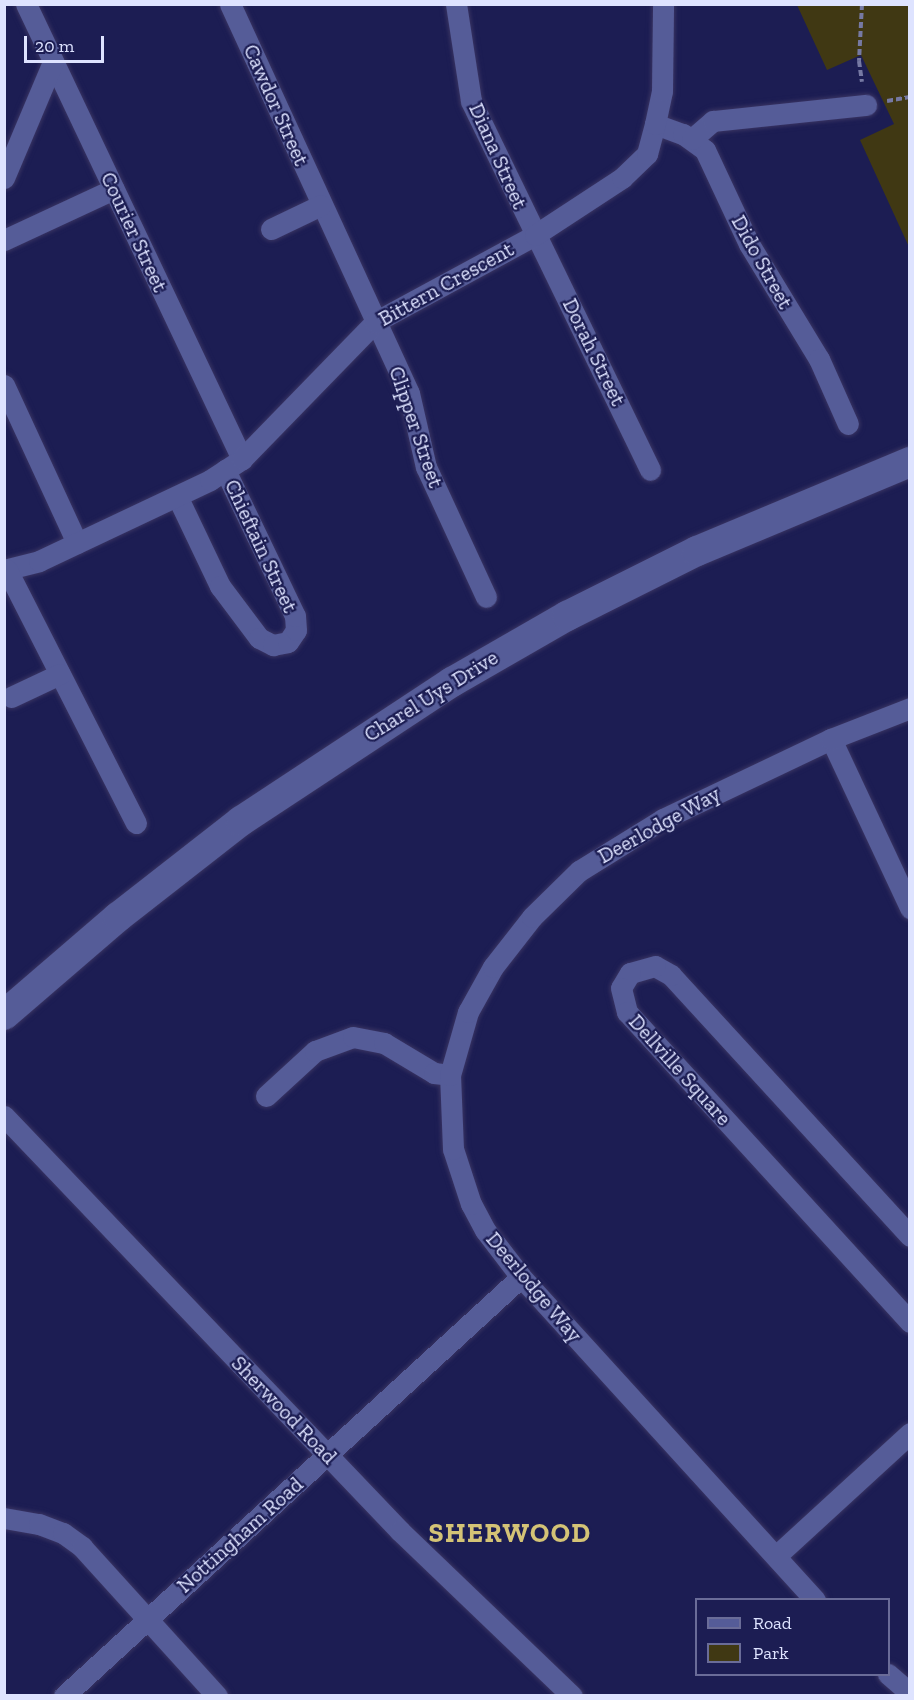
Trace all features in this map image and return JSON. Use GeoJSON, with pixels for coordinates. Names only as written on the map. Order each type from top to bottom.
{"type":"FeatureCollection","features":[{"type":"Feature","properties":{"kind":"main road","name":"Charel Uys Drive"},"geometry":{"type":"LineString","coordinates":[[4,1015],[118,917],[223,835],[320,766],[443,687],[567,616],[688,555],[909,462]]}},
{"type":"Feature","properties":{"kind":"street","name":"Courier Street"},"geometry":{"type":"LineString","coordinates":[[27,4],[114,189],[234,464]]}},
{"type":"Feature","properties":{"kind":"street","name":"Cawdor Street"},"geometry":{"type":"LineString","coordinates":[[230,4],[375,322]]}},
{"type":"Feature","properties":{"kind":"street","name":"Diana Street"},"geometry":{"type":"LineString","coordinates":[[456,4],[471,101],[535,235]]}},
{"type":"Feature","properties":{"kind":"street","name":"Bittern Crescent"},"geometry":{"type":"LineString","coordinates":[[6,570],[77,543],[177,498],[234,464],[375,322],[535,235],[622,178],[647,154],[655,124],[662,91],[663,4]]}},
{"type":"Feature","properties":{"kind":"street"},"geometry":{"type":"LineString","coordinates":[[4,178],[53,62]]}},
{"type":"Feature","properties":{"kind":"street"},"geometry":{"type":"LineString","coordinates":[[692,139],[713,121],[866,105]]}},
{"type":"Feature","properties":{"kind":"street","name":"Dido Street"},"geometry":{"type":"LineString","coordinates":[[655,124],[692,139],[705,150],[749,244],[819,359],[848,424]]}},
{"type":"Feature","properties":{"kind":"street"},"geometry":{"type":"LineString","coordinates":[[4,240],[114,189]]}},
{"type":"Feature","properties":{"kind":"street"},"geometry":{"type":"LineString","coordinates":[[271,229],[321,205]]}},
{"type":"Feature","properties":{"kind":"street","name":"Dorah Street"},"geometry":{"type":"LineString","coordinates":[[535,235],[650,470]]}},
{"type":"Feature","properties":{"kind":"street","name":"Clipper Street"},"geometry":{"type":"LineString","coordinates":[[375,322],[409,393],[426,466],[486,597]]}},
{"type":"Feature","properties":{"kind":"street"},"geometry":{"type":"LineString","coordinates":[[4,385],[77,543]]}},
{"type":"Feature","properties":{"kind":"street","name":"Chieftain Street"},"geometry":{"type":"LineString","coordinates":[[177,498],[220,586],[233,603],[265,643],[288,642],[296,630],[295,616],[234,464]]}},
{"type":"Feature","properties":{"kind":"street"},"geometry":{"type":"LineString","coordinates":[[6,570],[60,674],[96,737],[136,823]]}},
{"type":"Feature","properties":{"kind":"street"},"geometry":{"type":"LineString","coordinates":[[11,697],[60,674]]}},
{"type":"Feature","properties":{"kind":"street","name":"Deerlodge Way"},"geometry":{"type":"LineString","coordinates":[[814,1598],[521,1277],[485,1230],[460,1177],[449,1119],[450,1075],[461,1030],[479,989],[508,947],[554,893],[634,834],[831,739],[909,708]]}},
{"type":"Feature","properties":{"kind":"street"},"geometry":{"type":"LineString","coordinates":[[831,739],[909,908]]}},
{"type":"Feature","properties":{"kind":"street","name":"Dellville Square"},"geometry":{"type":"LineString","coordinates":[[909,1236],[671,975],[655,966],[630,973],[621,988],[627,1012],[909,1322]]}},
{"type":"Feature","properties":{"kind":"street"},"geometry":{"type":"LineString","coordinates":[[266,1096],[315,1051],[353,1037],[384,1043],[434,1073],[450,1075]]}},
{"type":"Feature","properties":{"kind":"street","name":"Sherwood Road"},"geometry":{"type":"LineString","coordinates":[[4,1116],[327,1455],[466,1597],[572,1695]]}},
{"type":"Feature","properties":{"kind":"street","name":"Nottingham Road"},"geometry":{"type":"LineString","coordinates":[[64,1695],[521,1277]]}},
{"type":"Feature","properties":{"kind":"street"},"geometry":{"type":"LineString","coordinates":[[776,1556],[909,1433]]}},
{"type":"Feature","properties":{"kind":"street"},"geometry":{"type":"LineString","coordinates":[[4,1518],[39,1524],[63,1533],[82,1547],[217,1695]]}},
{"type":"Feature","properties":{"kind":"street"},"geometry":{"type":"LineString","coordinates":[[890,1676],[909,1693]]}},
{"type":"Feature","properties":{"kind":"path"},"geometry":{"type":"LineString","coordinates":[[862,4],[859,61],[866,105]]}},
{"type":"Feature","properties":{"kind":"green space"},"geometry":{"type":"Polygon","coordinates":[[[797,5],[909,5],[909,247],[860,140],[894,124],[861,55],[827,70],[797,5]]]}},
{"type":"Feature","properties":{"kind":"district","name":"SHERWOOD"},"geometry":{"type":"Point","coordinates":[510,1534]}}]}
